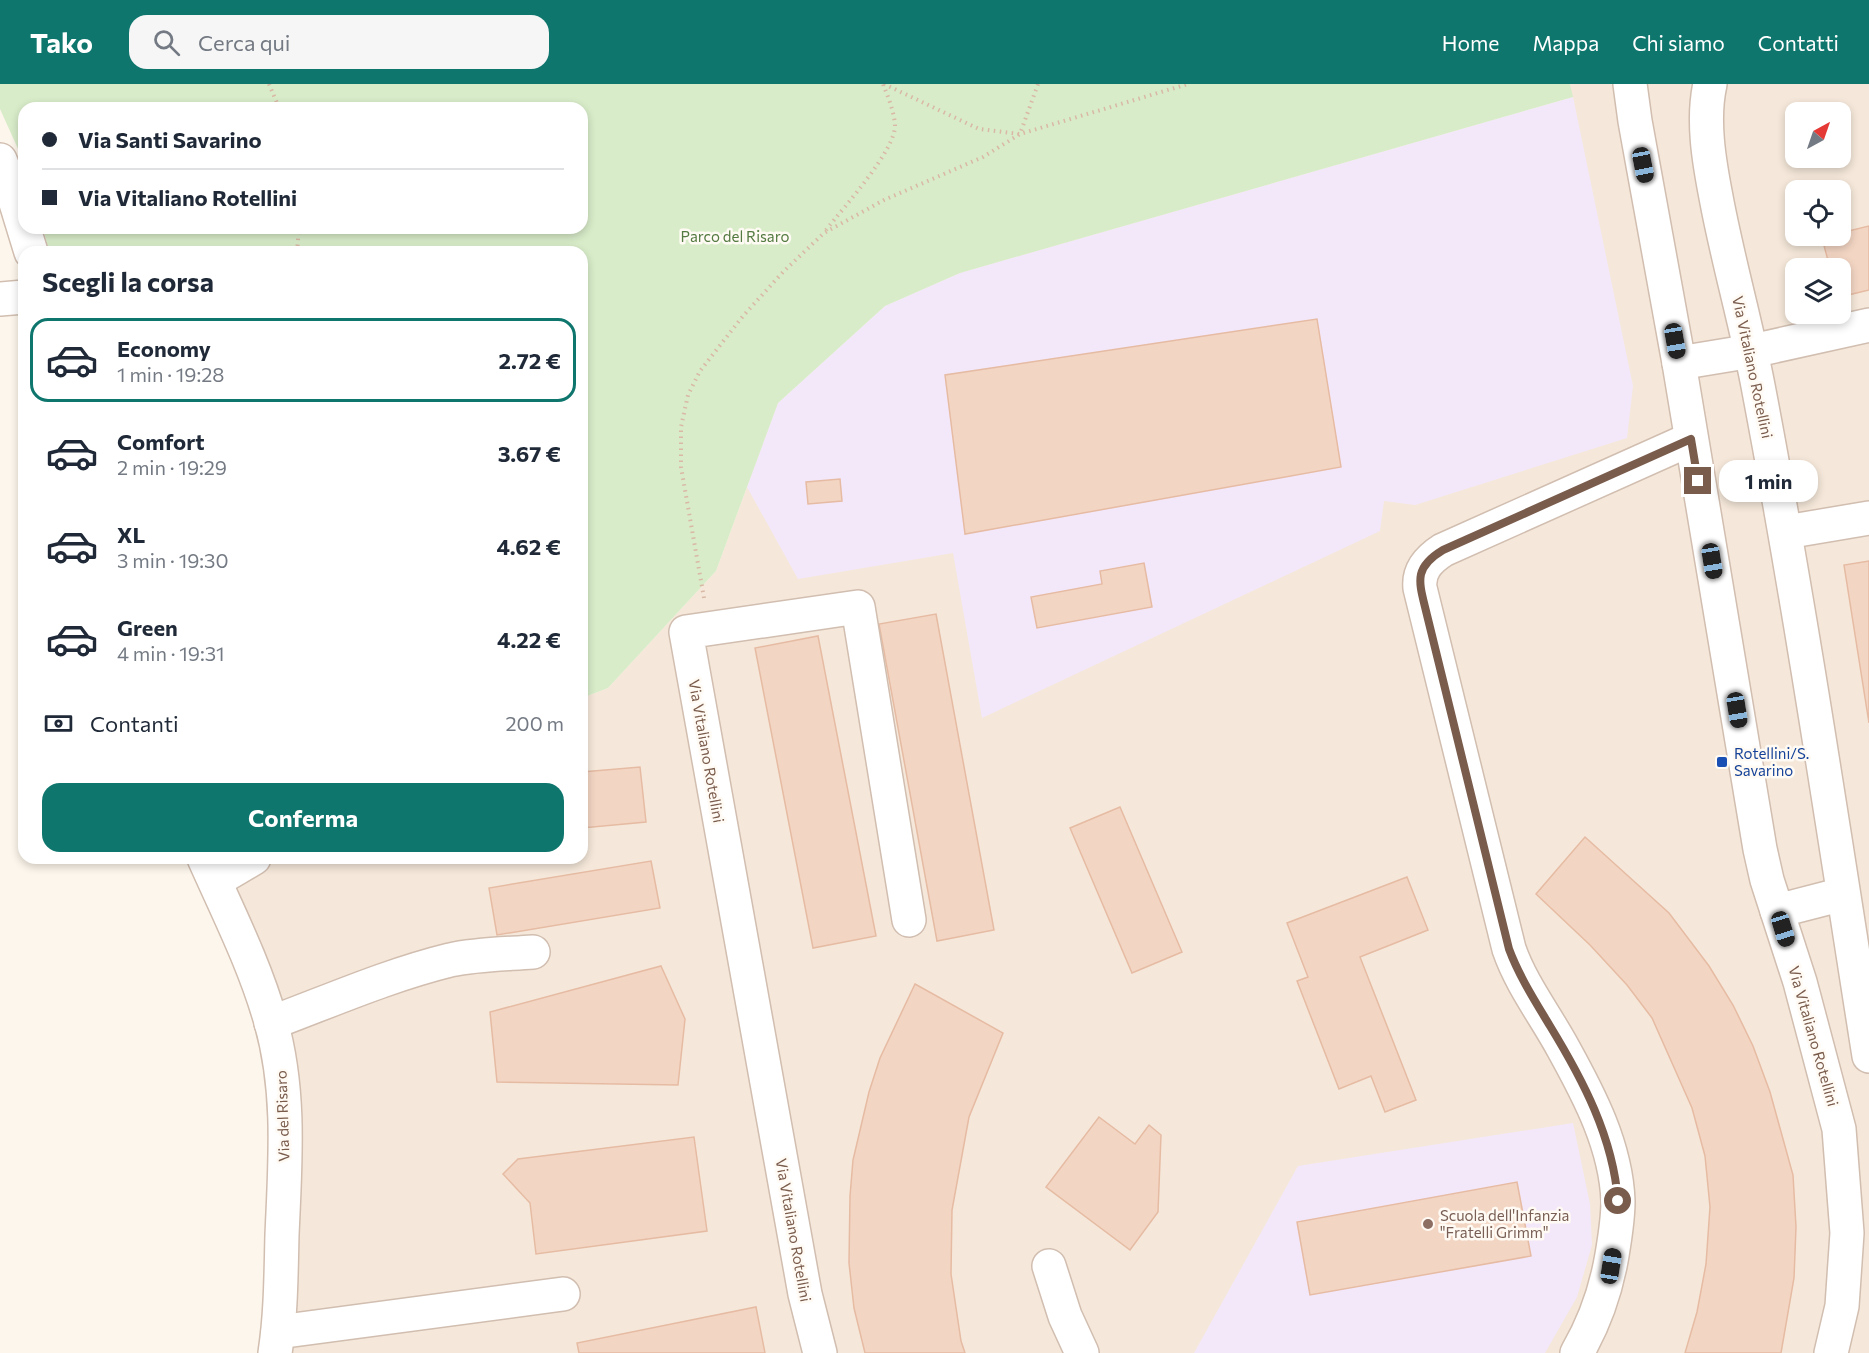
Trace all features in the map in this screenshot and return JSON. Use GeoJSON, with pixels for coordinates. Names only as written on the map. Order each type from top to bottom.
{"type":"FeatureCollection","features":[{"type":"Feature","properties":{"kind":"street"},"geometry":{"type":"LineString","coordinates":[[1621,84],[1635,121]]}},
{"type":"Feature","properties":{"kind":"street"},"geometry":{"type":"LineString","coordinates":[[1630,84],[1635,121]]}},
{"type":"Feature","properties":{"kind":"street","name":"Via Vitaliano Rotellini"},"geometry":{"type":"LineString","coordinates":[[1709,94],[1710,160],[1715,192],[1752,351],[1786,532],[1869,1056]]}},
{"type":"Feature","properties":{"kind":"street","name":"Via Vitaliano Rotellini"},"geometry":{"type":"LineString","coordinates":[[1635,121],[1679,363],[1760,849],[1800,982],[1842,1145],[1847,1233],[1842,1306],[1831,1353]]}},
{"type":"Feature","properties":{"kind":"street"},"geometry":{"type":"LineString","coordinates":[[0,160],[18,209]]}},
{"type":"Feature","properties":{"kind":"street"},"geometry":{"type":"LineString","coordinates":[[0,299],[18,298]]}},
{"type":"Feature","properties":{"kind":"street"},"geometry":{"type":"LineString","coordinates":[[1679,363],[1752,351],[1869,325]]}},
{"type":"Feature","properties":{"kind":"street"},"geometry":{"type":"LineString","coordinates":[[1577,1353],[1593,1323],[1608,1284],[1618,1201],[1611,1155],[1587,1093],[1563,1047],[1523,981],[1509,949],[1419,578],[1428,562],[1443,550],[1691,439]]}},
{"type":"Feature","properties":{"kind":"street"},"geometry":{"type":"LineString","coordinates":[[1786,532],[1869,518]]}},
{"type":"Feature","properties":{"kind":"street","name":"Via Vitaliano Rotellini"},"geometry":{"type":"LineString","coordinates":[[820,1353],[804,1294],[686,632],[858,607],[909,920]]}},
{"type":"Feature","properties":{"kind":"street"},"geometry":{"type":"LineString","coordinates":[[209,870],[232,864]]}},
{"type":"Feature","properties":{"kind":"street","name":"Via del Risaro"},"geometry":{"type":"LineString","coordinates":[[209,870],[254,969],[271,1023],[284,1083],[285,1117],[277,1342]]}},
{"type":"Feature","properties":{"kind":"street"},"geometry":{"type":"LineString","coordinates":[[1777,911],[1843,894]]}},
{"type":"Feature","properties":{"kind":"street"},"geometry":{"type":"LineString","coordinates":[[271,1023],[410,972],[452,960],[533,952]]}},
{"type":"Feature","properties":{"kind":"street"},"geometry":{"type":"LineString","coordinates":[[1049,1266],[1065,1316],[1082,1353]]}},
{"type":"Feature","properties":{"kind":"street"},"geometry":{"type":"LineString","coordinates":[[277,1342],[563,1294]]}},
{"type":"Feature","properties":{"kind":"path"},"geometry":{"type":"LineString","coordinates":[[269,84],[276,102]]}},
{"type":"Feature","properties":{"kind":"path"},"geometry":{"type":"LineString","coordinates":[[883,84],[979,129],[1020,134]]}},
{"type":"Feature","properties":{"kind":"path"},"geometry":{"type":"LineString","coordinates":[[709,628],[681,467],[681,427],[688,395],[700,371],[743,316],[824,232],[888,150],[896,127],[883,84]]}},
{"type":"Feature","properties":{"kind":"path"},"geometry":{"type":"LineString","coordinates":[[1020,134],[1038,84]]}},
{"type":"Feature","properties":{"kind":"path"},"geometry":{"type":"LineString","coordinates":[[824,232],[884,200],[983,157],[1020,134],[1188,84]]}},
{"type":"Feature","properties":{"kind":"shaded area"},"geometry":{"type":"Polygon","coordinates":[[[1570,84],[1869,84],[1869,1353],[276,1353],[285,1101],[205,864],[588,864],[588,696],[608,688],[716,571],[778,403],[960,273],[1572,98],[1570,84]]]}},
{"type":"Feature","properties":{"kind":"shaded area"},"geometry":{"type":"Polygon","coordinates":[[[1573,97],[1633,386],[1627,438],[1415,505],[1384,501],[1380,531],[982,718],[953,553],[798,579],[747,487],[778,403],[885,306],[960,273],[1573,97]]]}},
{"type":"Feature","properties":{"kind":"shaded area","name":"Scuola dell'Infanzia \"Fratelli Grimm\""},"geometry":{"type":"Polygon","coordinates":[[[1573,1123],[1590,1204],[1592,1245],[1577,1297],[1545,1353],[1194,1353],[1298,1166],[1573,1123]]]}},
{"type":"Feature","properties":{"kind":"green space","name":"Parco del Risaro"},"geometry":{"type":"Polygon","coordinates":[[[0,84],[1570,84],[1573,97],[960,273],[885,306],[778,403],[716,571],[608,688],[588,696],[588,246],[48,246],[44,234],[588,234],[588,102],[18,102],[18,149],[0,109],[0,84]]]}},
{"type":"Feature","properties":{"kind":"building"},"geometry":{"type":"Polygon","coordinates":[[[1869,226],[1869,290],[1851,294],[1851,258],[1827,258],[1824,246],[1851,246],[1851,230],[1869,226]]]}},
{"type":"Feature","properties":{"kind":"building"},"geometry":{"type":"Polygon","coordinates":[[[1317,319],[1341,467],[965,534],[945,375],[1317,319]]]}},
{"type":"Feature","properties":{"kind":"building"},"geometry":{"type":"Polygon","coordinates":[[[840,479],[842,501],[808,504],[806,482],[840,479]]]}},
{"type":"Feature","properties":{"kind":"building"},"geometry":{"type":"Polygon","coordinates":[[[1869,561],[1869,723],[1844,565],[1869,561]]]}},
{"type":"Feature","properties":{"kind":"building"},"geometry":{"type":"Polygon","coordinates":[[[1144,563],[1152,607],[1037,628],[1031,597],[1102,584],[1100,571],[1144,563]]]}},
{"type":"Feature","properties":{"kind":"building"},"geometry":{"type":"Polygon","coordinates":[[[936,614],[994,930],[937,941],[879,624],[936,614]]]}},
{"type":"Feature","properties":{"kind":"building"},"geometry":{"type":"Polygon","coordinates":[[[818,636],[876,936],[813,948],[755,648],[818,636]]]}},
{"type":"Feature","properties":{"kind":"building"},"geometry":{"type":"Polygon","coordinates":[[[640,767],[646,822],[588,827],[588,771],[640,767]]]}},
{"type":"Feature","properties":{"kind":"building"},"geometry":{"type":"Polygon","coordinates":[[[1120,807],[1182,952],[1132,973],[1070,828],[1120,807]]]}},
{"type":"Feature","properties":{"kind":"building"},"geometry":{"type":"Polygon","coordinates":[[[1585,837],[1669,913],[1709,966],[1733,1005],[1753,1046],[1770,1092],[1793,1175],[1796,1227],[1794,1278],[1781,1353],[1685,1353],[1697,1312],[1706,1264],[1710,1207],[1705,1156],[1692,1108],[1652,1018],[1627,985],[1590,945],[1536,894],[1585,837]]]}},
{"type":"Feature","properties":{"kind":"building"},"geometry":{"type":"Polygon","coordinates":[[[651,861],[660,908],[497,935],[489,888],[651,861]]]}},
{"type":"Feature","properties":{"kind":"building"},"geometry":{"type":"Polygon","coordinates":[[[1407,877],[1428,930],[1360,957],[1416,1100],[1385,1112],[1371,1076],[1339,1089],[1297,981],[1308,977],[1287,923],[1407,877]]]}},
{"type":"Feature","properties":{"kind":"building"},"geometry":{"type":"Polygon","coordinates":[[[661,966],[685,1019],[678,1085],[497,1082],[490,1012],[661,966]]]}},
{"type":"Feature","properties":{"kind":"building"},"geometry":{"type":"Polygon","coordinates":[[[915,984],[1003,1033],[969,1117],[952,1210],[951,1274],[961,1341],[965,1353],[865,1353],[854,1308],[849,1263],[853,1160],[869,1092],[880,1058],[915,984]]]}},
{"type":"Feature","properties":{"kind":"building"},"geometry":{"type":"Polygon","coordinates":[[[1099,1117],[1135,1144],[1149,1125],[1161,1135],[1158,1212],[1130,1250],[1046,1187],[1099,1117]]]}},
{"type":"Feature","properties":{"kind":"building"},"geometry":{"type":"Polygon","coordinates":[[[694,1137],[707,1231],[536,1254],[530,1203],[503,1174],[518,1159],[694,1137]]]}},
{"type":"Feature","properties":{"kind":"building"},"geometry":{"type":"Polygon","coordinates":[[[1517,1182],[1531,1256],[1310,1295],[1297,1222],[1517,1182]]]}},
{"type":"Feature","properties":{"kind":"building"},"geometry":{"type":"Polygon","coordinates":[[[756,1307],[765,1353],[579,1353],[577,1343],[756,1307]]]}},
{"type":"Feature","properties":{"kind":"place","name":"Rotellini/S. Savarino"},"geometry":{"type":"Point","coordinates":[1722,762]}},
{"type":"Feature","properties":{"kind":"place","name":"Scuola dell'Infanzia \"Fratelli Grimm\""},"geometry":{"type":"Point","coordinates":[1428,1224]}},
{"type":"Feature","properties":{"kind":"route"},"geometry":{"type":"LineString","coordinates":[[1618,1201],[1611,1155],[1594,1108],[1563,1047],[1523,981],[1509,949],[1419,578],[1424,567],[1439,552],[1691,439],[1698,481]]}}]}
